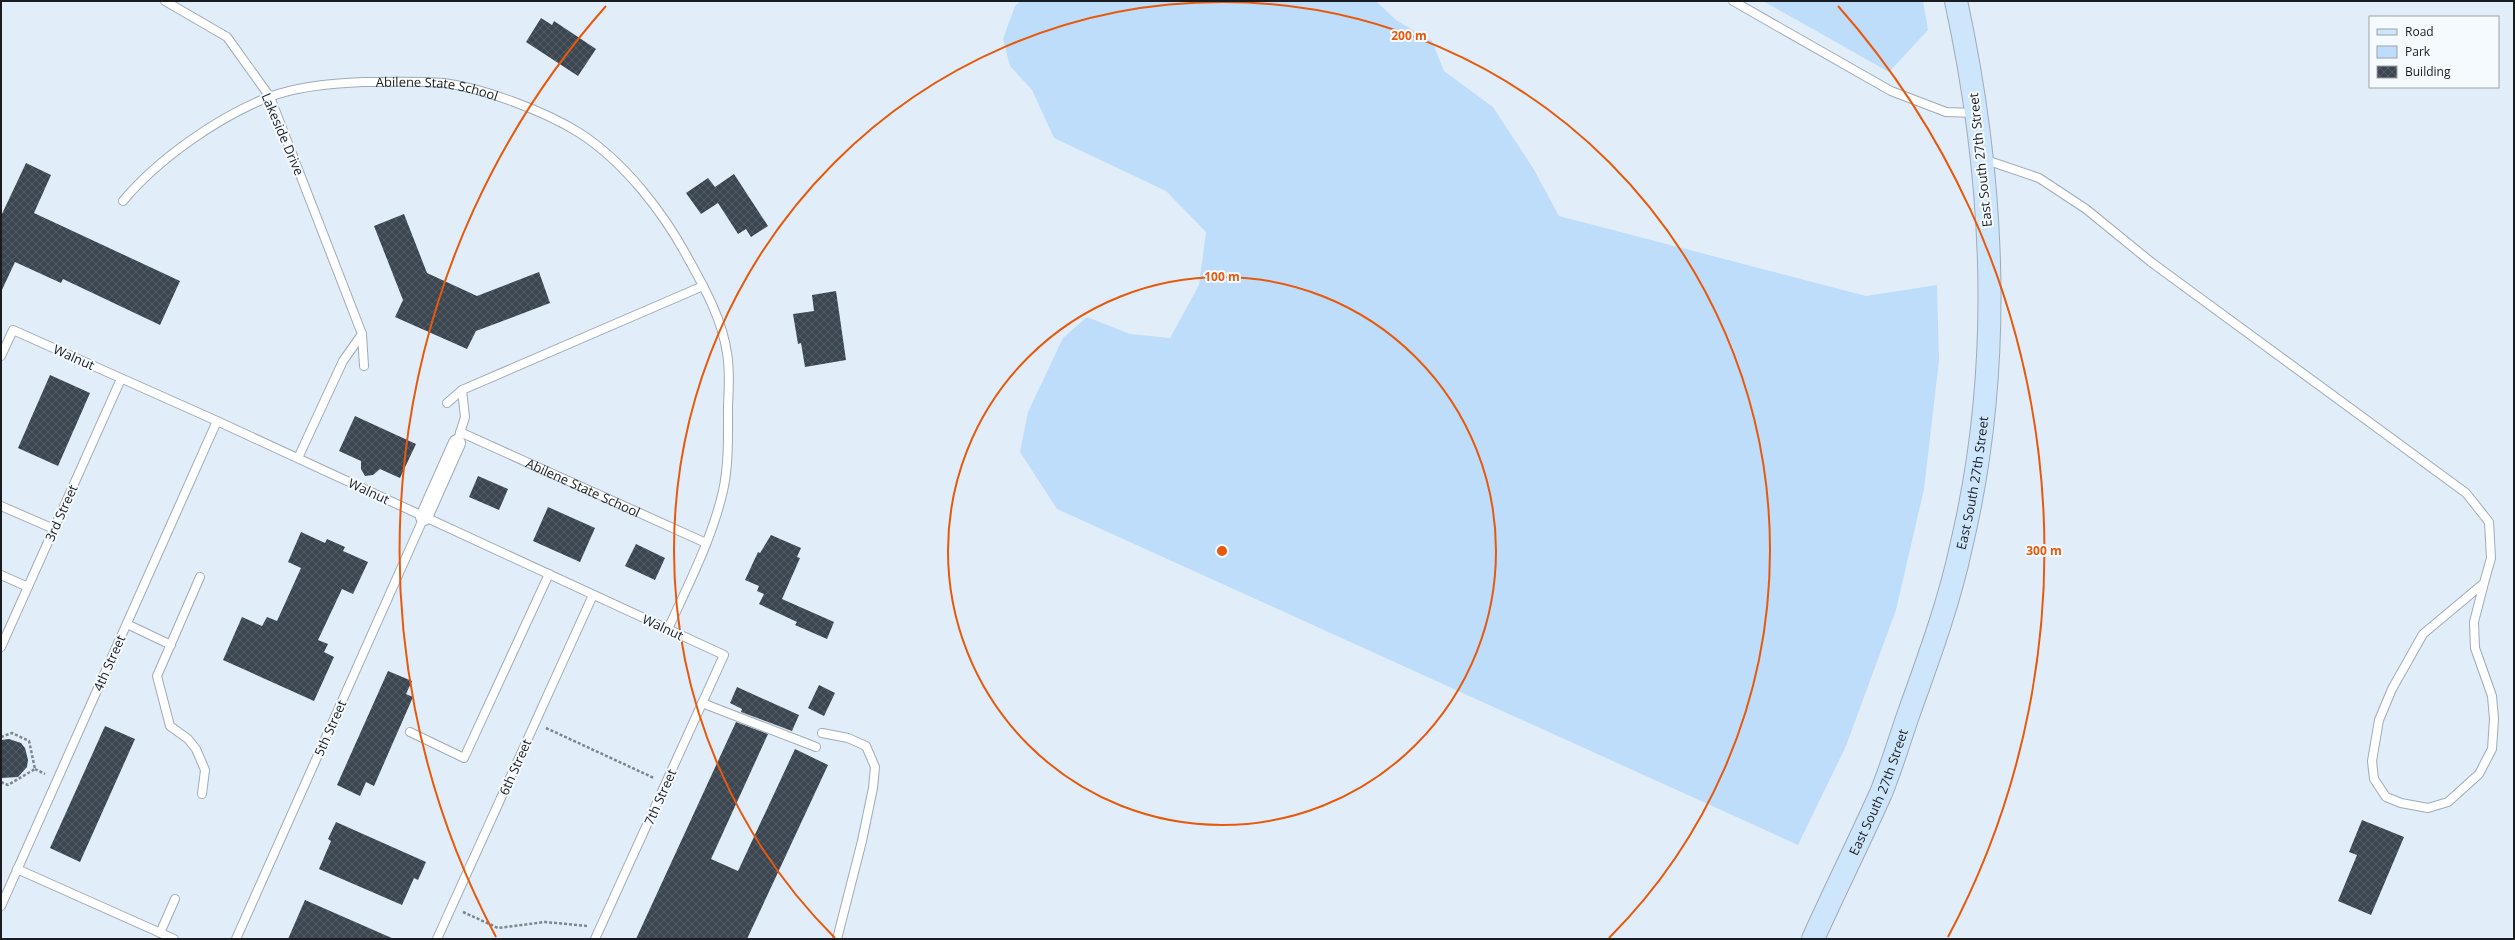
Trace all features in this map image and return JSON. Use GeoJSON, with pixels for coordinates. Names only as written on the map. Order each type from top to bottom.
{"type":"FeatureCollection","features":[{"type":"Feature","properties":{"kind":"main road","name":"East South 27th Street"},"geometry":{"type":"LineString","coordinates":[[1813,939],[1881,791],[1931,651],[1961,548],[1977,459],[1989,354],[1990,274],[1978,113],[1956,1]]}},
{"type":"Feature","properties":{"kind":"street"},"geometry":{"type":"LineString","coordinates":[[424,517],[458,438]]}},
{"type":"Feature","properties":{"kind":"lane","name":"Lakeside Drive"},"geometry":{"type":"LineString","coordinates":[[165,1],[227,37],[270,97],[362,334]]}},
{"type":"Feature","properties":{"kind":"lane"},"geometry":{"type":"LineString","coordinates":[[1733,1],[1891,91],[1946,112],[1978,113]]}},
{"type":"Feature","properties":{"kind":"lane","name":"Abilene State School"},"geometry":{"type":"LineString","coordinates":[[123,201],[137,184],[211,127],[270,97],[306,87],[348,83],[405,81],[446,84],[500,98],[535,110],[579,133],[611,159],[645,193],[675,233],[718,318],[728,354],[728,442],[723,490],[706,543],[668,629]]}},
{"type":"Feature","properties":{"kind":"lane"},"geometry":{"type":"LineString","coordinates":[[1982,158],[2038,178],[2086,209],[2151,262],[2466,493],[2489,522],[2491,558],[2474,622],[2475,648],[2492,696],[2494,719],[2492,749],[2479,774],[2448,802],[2428,808],[2401,803],[2386,797],[2374,779],[2372,762],[2379,720],[2392,689],[2423,634],[2484,583]]}},
{"type":"Feature","properties":{"kind":"lane"},"geometry":{"type":"LineString","coordinates":[[447,403],[462,390],[703,286]]}},
{"type":"Feature","properties":{"kind":"lane","name":"Walnut"},"geometry":{"type":"LineString","coordinates":[[1,356],[13,330],[217,421],[724,654]]}},
{"type":"Feature","properties":{"kind":"lane"},"geometry":{"type":"LineString","coordinates":[[362,334],[364,366]]}},
{"type":"Feature","properties":{"kind":"lane"},"geometry":{"type":"LineString","coordinates":[[298,458],[343,361],[362,334]]}},
{"type":"Feature","properties":{"kind":"lane","name":"3rd Street"},"geometry":{"type":"LineString","coordinates":[[1,648],[121,378]]}},
{"type":"Feature","properties":{"kind":"lane"},"geometry":{"type":"LineString","coordinates":[[458,438],[465,411],[462,390]]}},
{"type":"Feature","properties":{"kind":"lane","name":"4th Street"},"geometry":{"type":"LineString","coordinates":[[1,906],[217,421]]}},
{"type":"Feature","properties":{"kind":"lane","name":"Abilene State School"},"geometry":{"type":"LineString","coordinates":[[458,438],[706,543]]}},
{"type":"Feature","properties":{"kind":"lane"},"geometry":{"type":"LineString","coordinates":[[1,506],[54,529]]}},
{"type":"Feature","properties":{"kind":"lane","name":"5th Street"},"geometry":{"type":"LineString","coordinates":[[236,939],[424,517]]}},
{"type":"Feature","properties":{"kind":"lane"},"geometry":{"type":"LineString","coordinates":[[410,732],[464,758],[549,574]]}},
{"type":"Feature","properties":{"kind":"lane"},"geometry":{"type":"LineString","coordinates":[[1,575],[28,587]]}},
{"type":"Feature","properties":{"kind":"lane"},"geometry":{"type":"LineString","coordinates":[[200,577],[157,676],[170,726],[188,739],[196,749],[205,770],[202,794]]}},
{"type":"Feature","properties":{"kind":"lane","name":"6th Street"},"geometry":{"type":"LineString","coordinates":[[437,939],[593,595]]}},
{"type":"Feature","properties":{"kind":"lane"},"geometry":{"type":"LineString","coordinates":[[127,624],[171,645]]}},
{"type":"Feature","properties":{"kind":"lane","name":"7th Street"},"geometry":{"type":"LineString","coordinates":[[595,939],[724,654]]}},
{"type":"Feature","properties":{"kind":"lane"},"geometry":{"type":"LineString","coordinates":[[702,703],[816,748]]}},
{"type":"Feature","properties":{"kind":"lane"},"geometry":{"type":"LineString","coordinates":[[822,734],[848,738],[866,746],[875,767],[862,841],[837,939]]}},
{"type":"Feature","properties":{"kind":"lane"},"geometry":{"type":"LineString","coordinates":[[17,869],[174,939]]}},
{"type":"Feature","properties":{"kind":"lane"},"geometry":{"type":"LineString","coordinates":[[160,933],[175,899]]}},
{"type":"Feature","properties":{"kind":"path"},"geometry":{"type":"LineString","coordinates":[[535,723],[666,783]]}},
{"type":"Feature","properties":{"kind":"path"},"geometry":{"type":"LineString","coordinates":[[1,737],[12,733],[29,741],[35,770],[8,785],[1,782]]}},
{"type":"Feature","properties":{"kind":"path"},"geometry":{"type":"LineString","coordinates":[[452,906],[498,928],[545,922],[570,923],[599,931]]}},
{"type":"Feature","properties":{"kind":"green space"},"geometry":{"type":"Polygon","coordinates":[[[1021,1],[1376,1],[1396,20],[1432,41],[1444,71],[1493,107],[1533,168],[1559,216],[1866,296],[1937,285],[1939,361],[1924,489],[1896,610],[1846,746],[1798,845],[1057,509],[1020,452],[1028,412],[1063,338],[1087,317],[1130,334],[1170,338],[1199,285],[1206,232],[1166,191],[1054,138],[1032,90],[1010,66],[1003,39],[1015,6],[1021,1]]]}},
{"type":"Feature","properties":{"kind":"green space"},"geometry":{"type":"Polygon","coordinates":[[[1763,1],[1923,1],[1928,30],[1889,72],[1763,1]]]}},
{"type":"Feature","properties":{"kind":"building"},"geometry":{"type":"Polygon","coordinates":[[[541,18],[552,25],[554,21],[596,49],[578,76],[526,42],[541,18]]]}},
{"type":"Feature","properties":{"kind":"building"},"geometry":{"type":"Polygon","coordinates":[[[26,163],[51,175],[34,213],[180,281],[160,325],[63,279],[61,283],[15,262],[1,292],[1,216],[26,163]]]}},
{"type":"Feature","properties":{"kind":"building"},"geometry":{"type":"Polygon","coordinates":[[[734,174],[768,226],[751,237],[746,229],[738,234],[718,203],[701,214],[686,193],[708,178],[715,187],[734,174]]]}},
{"type":"Feature","properties":{"kind":"building"},"geometry":{"type":"Polygon","coordinates":[[[404,214],[427,273],[477,296],[539,272],[550,303],[476,331],[467,349],[395,317],[403,300],[374,226],[404,214]]]}},
{"type":"Feature","properties":{"kind":"building"},"geometry":{"type":"Polygon","coordinates":[[[836,291],[846,360],[805,367],[801,343],[798,344],[793,314],[814,311],[812,295],[836,291]]]}},
{"type":"Feature","properties":{"kind":"building"},"geometry":{"type":"Polygon","coordinates":[[[50,375],[90,393],[58,466],[18,448],[50,375]]]}},
{"type":"Feature","properties":{"kind":"building"},"geometry":{"type":"Polygon","coordinates":[[[355,416],[416,444],[400,478],[380,469],[373,475],[365,476],[361,469],[361,461],[339,451],[355,416]]]}},
{"type":"Feature","properties":{"kind":"building"},"geometry":{"type":"Polygon","coordinates":[[[478,476],[508,489],[499,510],[469,497],[478,476]]]}},
{"type":"Feature","properties":{"kind":"building"},"geometry":{"type":"Polygon","coordinates":[[[548,507],[595,528],[580,562],[533,541],[548,507]]]}},
{"type":"Feature","properties":{"kind":"building"},"geometry":{"type":"Polygon","coordinates":[[[301,532],[325,543],[327,539],[345,547],[343,551],[368,562],[353,594],[342,589],[318,640],[328,644],[324,652],[334,657],[314,701],[223,660],[242,617],[262,626],[267,617],[277,621],[301,568],[288,562],[301,532]]]}},
{"type":"Feature","properties":{"kind":"building"},"geometry":{"type":"Polygon","coordinates":[[[771,535],[801,548],[797,557],[800,558],[782,599],[834,622],[827,639],[795,625],[797,622],[759,604],[764,594],[757,591],[759,586],[745,580],[758,552],[760,553],[771,535]]]}},
{"type":"Feature","properties":{"kind":"building"},"geometry":{"type":"Polygon","coordinates":[[[636,544],[665,558],[655,580],[625,566],[636,544]]]}},
{"type":"Feature","properties":{"kind":"building"},"geometry":{"type":"Polygon","coordinates":[[[388,671],[412,681],[406,694],[413,697],[374,786],[366,782],[360,796],[337,785],[388,671]]]}},
{"type":"Feature","properties":{"kind":"building"},"geometry":{"type":"Polygon","coordinates":[[[819,685],[835,693],[824,716],[808,708],[819,685]]]}},
{"type":"Feature","properties":{"kind":"building"},"geometry":{"type":"Polygon","coordinates":[[[737,687],[799,715],[792,731],[741,712],[742,709],[730,703],[737,687]]]}},
{"type":"Feature","properties":{"kind":"building"},"geometry":{"type":"Polygon","coordinates":[[[736,722],[768,734],[711,859],[738,871],[795,749],[828,765],[747,939],[636,939],[736,722]]]}},
{"type":"Feature","properties":{"kind":"building"},"geometry":{"type":"Polygon","coordinates":[[[105,726],[135,739],[80,862],[50,848],[105,726]]]}},
{"type":"Feature","properties":{"kind":"building"},"geometry":{"type":"Polygon","coordinates":[[[9,739],[21,743],[25,748],[28,760],[27,767],[18,777],[1,778],[1,740],[9,739]]]}},
{"type":"Feature","properties":{"kind":"building"},"geometry":{"type":"Polygon","coordinates":[[[2362,820],[2404,837],[2371,915],[2338,901],[2357,855],[2349,852],[2362,820]]]}},
{"type":"Feature","properties":{"kind":"building"},"geometry":{"type":"Polygon","coordinates":[[[336,822],[426,862],[418,880],[414,878],[402,905],[319,869],[331,841],[328,839],[336,822]]]}},
{"type":"Feature","properties":{"kind":"building"},"geometry":{"type":"Polygon","coordinates":[[[305,900],[394,939],[288,939],[305,900]]]}}]}
